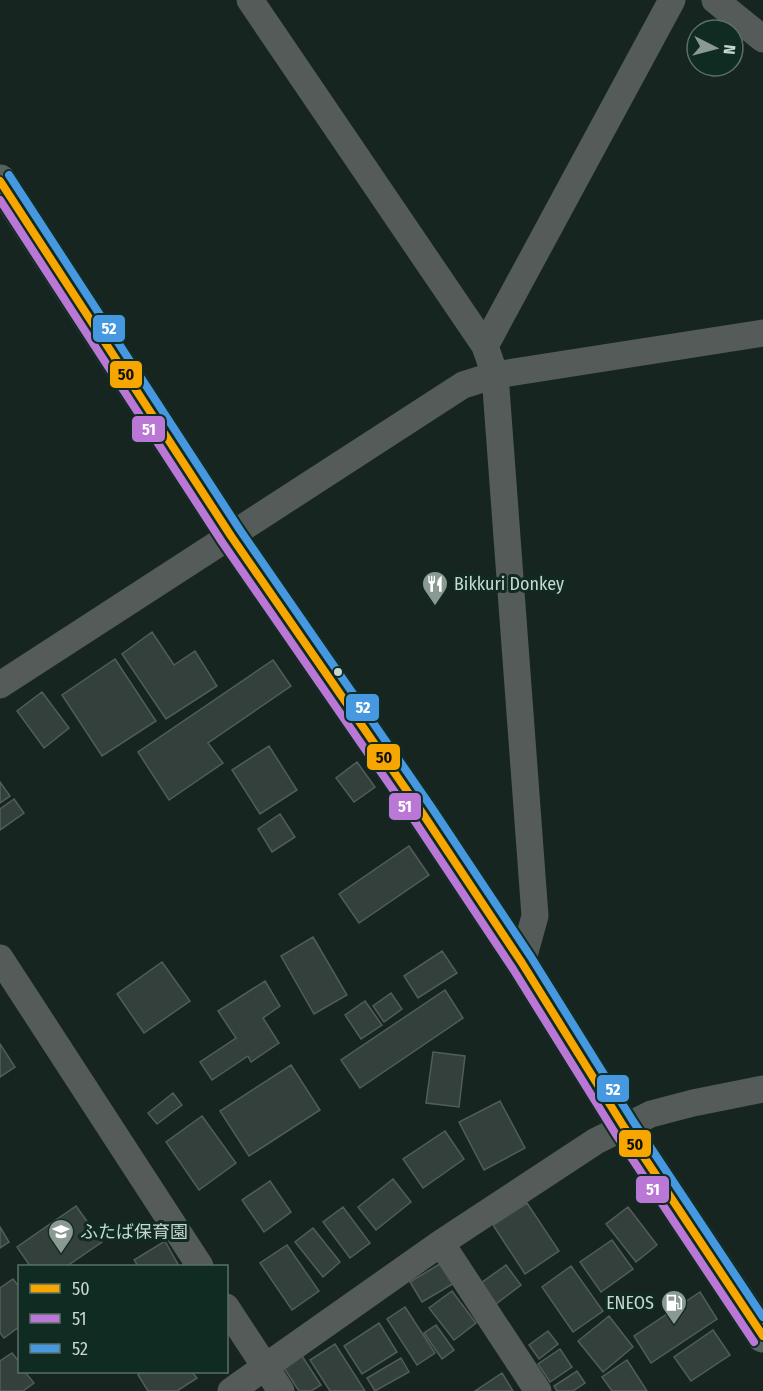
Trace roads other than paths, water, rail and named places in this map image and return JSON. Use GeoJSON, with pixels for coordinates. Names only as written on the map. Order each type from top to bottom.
{"type":"FeatureCollection","features":[{"type":"Feature","properties":{"kind":"highway"},"geometry":{"type":"LineString","coordinates":[[0,181],[231,536],[423,814],[522,963],[624,1127],[763,1336]]}},
{"type":"Feature","properties":{"kind":"street"},"geometry":{"type":"LineString","coordinates":[[485,346],[672,0]]}},
{"type":"Feature","properties":{"kind":"street"},"geometry":{"type":"LineString","coordinates":[[715,0],[763,39]]}},
{"type":"Feature","properties":{"kind":"street"},"geometry":{"type":"LineString","coordinates":[[256,2],[485,346],[495,375],[536,916],[522,963]]}},
{"type":"Feature","properties":{"kind":"street"},"geometry":{"type":"LineString","coordinates":[[0,685],[463,385],[495,375],[763,333]]}},
{"type":"Feature","properties":{"kind":"street"},"geometry":{"type":"LineString","coordinates":[[0,958],[199,1265]]}},
{"type":"Feature","properties":{"kind":"street"},"geometry":{"type":"LineString","coordinates":[[231,1391],[441,1243],[596,1141],[651,1114],[763,1089]]}},
{"type":"Feature","properties":{"kind":"street"},"geometry":{"type":"LineString","coordinates":[[441,1243],[538,1391]]}},
{"type":"Feature","properties":{"kind":"street"},"geometry":{"type":"LineString","coordinates":[[228,1310],[281,1391]]}},
{"type":"Feature","properties":{"kind":"place","name":"Bikkuri Donkey"},"geometry":{"type":"Point","coordinates":[435,607]}},
{"type":"Feature","properties":{"kind":"place","name":"ふたば保育園"},"geometry":{"type":"Point","coordinates":[61,1255]}},
{"type":"Feature","properties":{"kind":"place","name":"ENEOS"},"geometry":{"type":"Point","coordinates":[674,1326]}}]}
